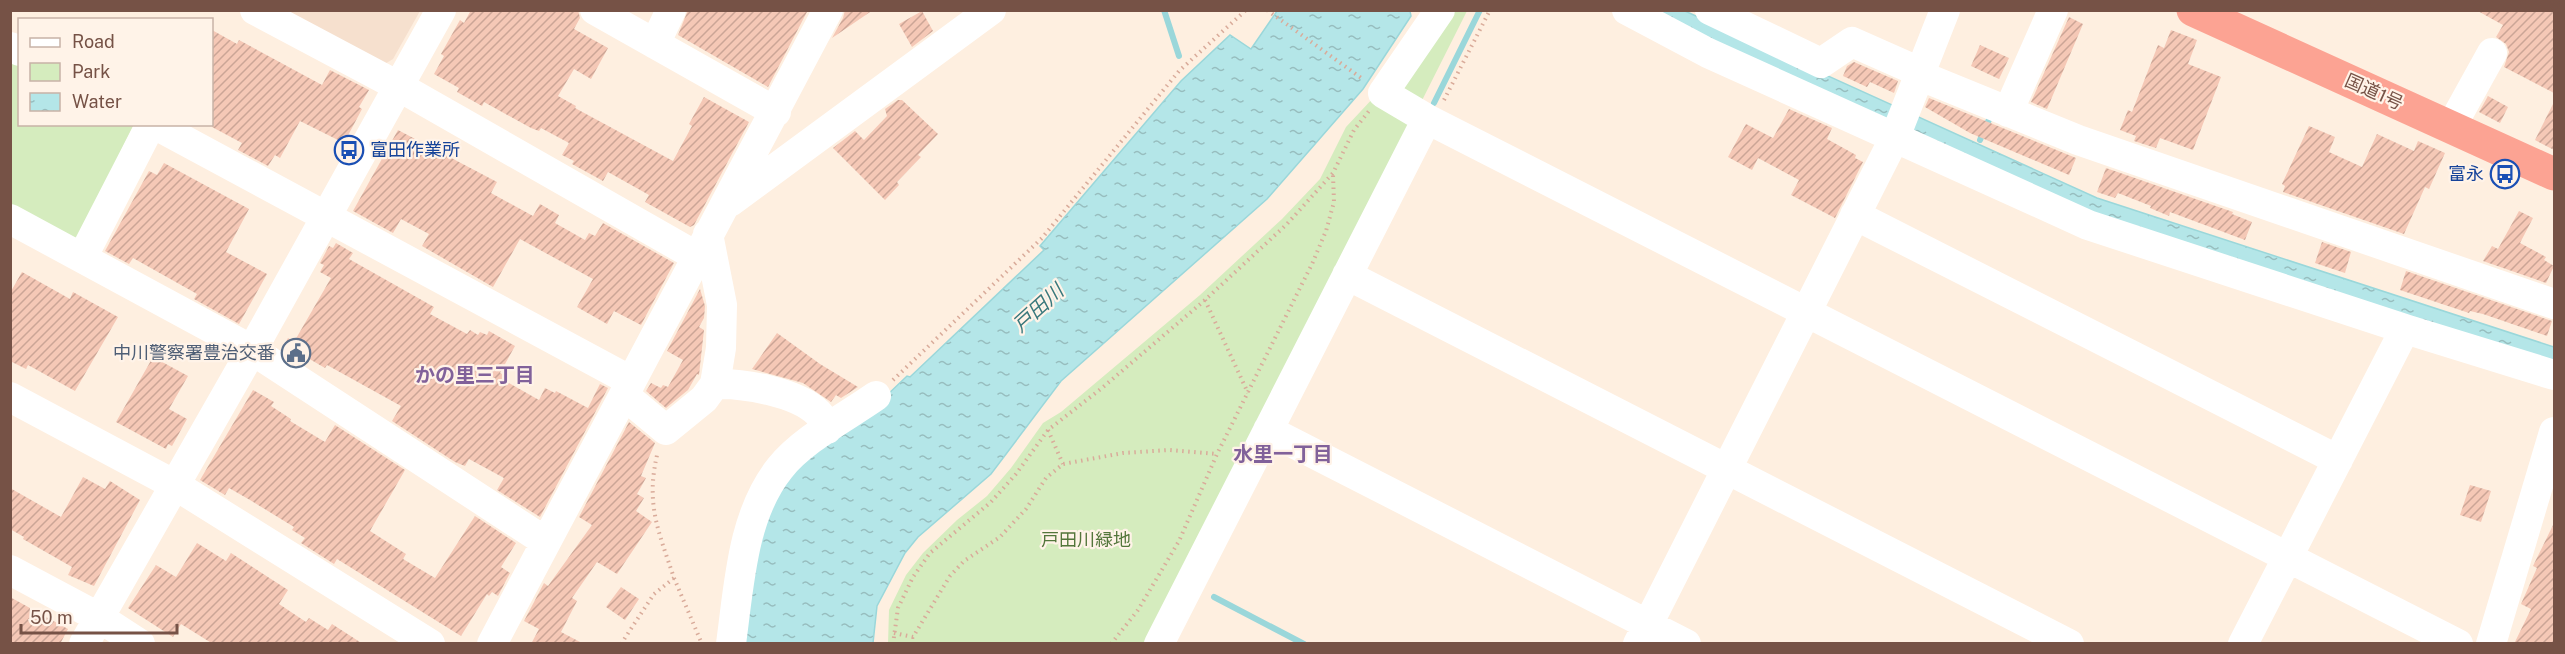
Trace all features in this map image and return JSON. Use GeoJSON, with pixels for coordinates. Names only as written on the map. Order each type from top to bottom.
{"type":"FeatureCollection","features":[{"type":"Feature","properties":{"kind":"highway","name":"国道1号"},"geometry":{"type":"LineString","coordinates":[[2193,10],[2554,174]]}},
{"type":"Feature","properties":{"kind":"street"},"geometry":{"type":"LineString","coordinates":[[255,10],[398,86],[708,233]]}},
{"type":"Feature","properties":{"kind":"street"},"geometry":{"type":"LineString","coordinates":[[84,644],[252,350],[441,10]]}},
{"type":"Feature","properties":{"kind":"street"},"geometry":{"type":"LineString","coordinates":[[595,10],[776,112]]}},
{"type":"Feature","properties":{"kind":"street"},"geometry":{"type":"LineString","coordinates":[[655,44],[672,10]]}},
{"type":"Feature","properties":{"kind":"street"},"geometry":{"type":"LineString","coordinates":[[492,644],[708,233],[776,112],[828,10]]}},
{"type":"Feature","properties":{"kind":"street"},"geometry":{"type":"LineString","coordinates":[[708,233],[991,10]]}},
{"type":"Feature","properties":{"kind":"street"},"geometry":{"type":"LineString","coordinates":[[1440,10],[1377,89],[1430,121],[2286,559],[2458,644]]}},
{"type":"Feature","properties":{"kind":"street"},"geometry":{"type":"LineString","coordinates":[[1627,10],[1708,53],[1900,124],[2088,225],[2405,329],[2554,375]]}},
{"type":"Feature","properties":{"kind":"street"},"geometry":{"type":"LineString","coordinates":[[1710,10],[1821,63],[1852,42],[2008,112],[2078,140],[2554,304]]}},
{"type":"Feature","properties":{"kind":"street"},"geometry":{"type":"LineString","coordinates":[[1642,634],[1900,124],[1945,10]]}},
{"type":"Feature","properties":{"kind":"street"},"geometry":{"type":"LineString","coordinates":[[2008,112],[2053,10]]}},
{"type":"Feature","properties":{"kind":"street"},"geometry":{"type":"LineString","coordinates":[[2451,127],[2492,53]]}},
{"type":"Feature","properties":{"kind":"street"},"geometry":{"type":"LineString","coordinates":[[1159,644],[1347,275],[1430,121]]}},
{"type":"Feature","properties":{"kind":"street"},"geometry":{"type":"LineString","coordinates":[[82,258],[152,126]]}},
{"type":"Feature","properties":{"kind":"street"},"geometry":{"type":"LineString","coordinates":[[157,126],[325,217],[627,388],[666,430],[704,399],[715,384],[721,348],[722,305],[708,233]]}},
{"type":"Feature","properties":{"kind":"street"},"geometry":{"type":"LineString","coordinates":[[1855,214],[2338,460]]}},
{"type":"Feature","properties":{"kind":"street"},"geometry":{"type":"LineString","coordinates":[[10,219],[252,350],[546,542]]}},
{"type":"Feature","properties":{"kind":"street"},"geometry":{"type":"LineString","coordinates":[[1347,275],[2069,644]]}},
{"type":"Feature","properties":{"kind":"street"},"geometry":{"type":"LineString","coordinates":[[2243,644],[2405,329]]}},
{"type":"Feature","properties":{"kind":"street"},"geometry":{"type":"LineString","coordinates":[[715,384],[733,383],[794,398],[818,413],[827,429]]}},
{"type":"Feature","properties":{"kind":"street"},"geometry":{"type":"LineString","coordinates":[[10,396],[175,485],[430,644]]}},
{"type":"Feature","properties":{"kind":"street"},"geometry":{"type":"LineString","coordinates":[[731,644],[742,567],[754,518],[764,495],[780,468],[827,429],[876,396]]}},
{"type":"Feature","properties":{"kind":"street"},"geometry":{"type":"LineString","coordinates":[[1268,430],[1642,634],[1686,644]]}},
{"type":"Feature","properties":{"kind":"street"},"geometry":{"type":"LineString","coordinates":[[2491,644],[2554,432]]}},
{"type":"Feature","properties":{"kind":"street"},"geometry":{"type":"LineString","coordinates":[[10,570],[100,618],[140,644]]}},
{"type":"Feature","properties":{"kind":"path"},"geometry":{"type":"LineString","coordinates":[[876,396],[1042,238],[1179,71],[1246,10]]}},
{"type":"Feature","properties":{"kind":"path"},"geometry":{"type":"LineString","coordinates":[[893,644],[898,608],[913,577],[930,553],[991,502],[1016,474],[1048,430],[1205,300],[1287,224],[1333,173],[1377,89],[1267,10]]}},
{"type":"Feature","properties":{"kind":"path"},"geometry":{"type":"LineString","coordinates":[[1430,121],[1490,10]]}},
{"type":"Feature","properties":{"kind":"path"},"geometry":{"type":"LineString","coordinates":[[1111,644],[1138,610],[1161,575],[1179,541],[1217,454],[1326,231],[1334,202],[1333,173]]}},
{"type":"Feature","properties":{"kind":"path"},"geometry":{"type":"LineString","coordinates":[[1205,300],[1248,393]]}},
{"type":"Feature","properties":{"kind":"path"},"geometry":{"type":"LineString","coordinates":[[666,430],[652,473],[651,498],[655,520],[674,578],[702,644]]}},
{"type":"Feature","properties":{"kind":"path"},"geometry":{"type":"LineString","coordinates":[[1048,430],[1063,464]]}},
{"type":"Feature","properties":{"kind":"path"},"geometry":{"type":"LineString","coordinates":[[894,633],[913,637],[950,576],[964,561],[1000,537],[1026,509],[1046,478],[1063,464],[1123,453],[1169,450],[1217,454]]}},
{"type":"Feature","properties":{"kind":"path"},"geometry":{"type":"LineString","coordinates":[[621,644],[654,594],[674,578]]}},
{"type":"Feature","properties":{"kind":"shaded area"},"geometry":{"type":"Polygon","coordinates":[[[284,11],[420,11],[393,59],[383,65],[284,11]]]}},
{"type":"Feature","properties":{"kind":"green space","name":"戸田川緑地"},"geometry":{"type":"Polygon","coordinates":[[[1432,11],[1467,11],[1149,643],[888,644],[889,610],[906,575],[923,553],[957,520],[987,496],[1011,468],[1043,423],[1061,412],[1200,295],[1282,219],[1320,179],[1346,127],[1375,96],[1432,11]]]}},
{"type":"Feature","properties":{"kind":"green space"},"geometry":{"type":"Polygon","coordinates":[[[10,56],[18,60],[18,126],[133,126],[76,243],[11,208],[10,56]]]}},
{"type":"Feature","properties":{"kind":"water","name":"戸田川"},"geometry":{"type":"Polygon","coordinates":[[[1277,11],[1410,11],[1411,16],[1363,89],[1267,199],[1061,381],[991,474],[918,537],[905,553],[877,606],[873,643],[744,644],[752,554],[786,475],[861,420],[907,376],[910,377],[1044,250],[1040,246],[1181,81],[1230,35],[1251,49],[1277,11]]]}},
{"type":"Feature","properties":{"kind":"water"},"geometry":{"type":"Polygon","coordinates":[[[1645,11],[1685,11],[2097,198],[2554,347],[2554,364],[2090,215],[1645,11]]]}},
{"type":"Feature","properties":{"kind":"building"},"geometry":{"type":"Polygon","coordinates":[[[471,10],[578,10],[580,18],[574,29],[608,48],[591,79],[574,69],[558,96],[576,106],[575,108],[673,161],[692,126],[689,124],[704,97],[749,122],[694,225],[690,227],[645,202],[649,195],[608,172],[603,181],[572,164],[574,161],[562,155],[569,143],[541,128],[539,131],[531,128],[484,102],[482,106],[457,92],[459,88],[434,74],[444,56],[441,54],[460,20],[464,23],[471,10]]]}},
{"type":"Feature","properties":{"kind":"building"},"geometry":{"type":"Polygon","coordinates":[[[688,10],[808,10],[768,87],[678,35],[688,10]]]}},
{"type":"Feature","properties":{"kind":"building"},"geometry":{"type":"Polygon","coordinates":[[[845,10],[873,10],[832,38],[843,18],[845,10]]]}},
{"type":"Feature","properties":{"kind":"building"},"geometry":{"type":"Polygon","coordinates":[[[2476,10],[2554,10],[2554,93],[2504,67],[2509,52],[2506,44],[2496,37],[2503,25],[2476,10]]]}},
{"type":"Feature","properties":{"kind":"building"},"geometry":{"type":"Polygon","coordinates":[[[922,11],[933,31],[912,47],[899,24],[922,11]]]}},
{"type":"Feature","properties":{"kind":"building"},"geometry":{"type":"Polygon","coordinates":[[[2069,17],[2083,24],[2047,109],[2031,102],[2069,17]]]}},
{"type":"Feature","properties":{"kind":"building"},"geometry":{"type":"Polygon","coordinates":[[[2171,30],[2197,40],[2188,64],[2221,77],[2193,150],[2160,138],[2156,148],[2134,141],[2136,136],[2120,130],[2128,110],[2132,112],[2158,45],[2164,48],[2171,30]]]}},
{"type":"Feature","properties":{"kind":"building"},"geometry":{"type":"Polygon","coordinates":[[[213,31],[237,44],[239,40],[322,85],[330,70],[369,90],[344,143],[300,121],[280,158],[275,155],[268,166],[238,150],[242,143],[212,127],[213,31]]]}},
{"type":"Feature","properties":{"kind":"building"},"geometry":{"type":"Polygon","coordinates":[[[1980,45],[2009,58],[1999,79],[1971,66],[1980,45]]]}},
{"type":"Feature","properties":{"kind":"building"},"geometry":{"type":"Polygon","coordinates":[[[1854,62],[1898,81],[1894,93],[1870,82],[1867,87],[1843,76],[1847,66],[1854,62]]]}},
{"type":"Feature","properties":{"kind":"building"},"geometry":{"type":"Polygon","coordinates":[[[2488,96],[2508,107],[2500,123],[2479,112],[2488,96]]]}},
{"type":"Feature","properties":{"kind":"building"},"geometry":{"type":"Polygon","coordinates":[[[1929,98],[2076,158],[2069,175],[1970,133],[1925,107],[1929,98]]]}},
{"type":"Feature","properties":{"kind":"building"},"geometry":{"type":"Polygon","coordinates":[[[898,100],[902,100],[938,134],[918,155],[921,157],[897,182],[899,185],[885,200],[833,148],[855,131],[864,140],[887,116],[885,109],[898,100]]]}},
{"type":"Feature","properties":{"kind":"building"},"geometry":{"type":"Polygon","coordinates":[[[2554,102],[2554,150],[2535,140],[2554,102]]]}},
{"type":"Feature","properties":{"kind":"building"},"geometry":{"type":"Polygon","coordinates":[[[1789,109],[1832,128],[1827,139],[1856,155],[1855,158],[1863,162],[1835,218],[1791,195],[1799,180],[1758,158],[1752,170],[1728,157],[1746,124],[1773,138],[1789,109]]]}},
{"type":"Feature","properties":{"kind":"building"},"geometry":{"type":"Polygon","coordinates":[[[2309,126],[2335,137],[2329,152],[2362,167],[2377,134],[2414,151],[2418,141],[2445,153],[2429,189],[2425,187],[2404,234],[2283,192],[2285,186],[2282,184],[2309,126]]]}},
{"type":"Feature","properties":{"kind":"building"},"geometry":{"type":"Polygon","coordinates":[[[398,130],[497,182],[491,193],[533,216],[540,204],[559,215],[555,223],[585,240],[589,233],[595,236],[603,223],[674,263],[641,325],[614,311],[607,324],[577,307],[593,279],[520,239],[493,287],[422,246],[429,234],[401,219],[393,233],[353,211],[398,130]]]}},
{"type":"Feature","properties":{"kind":"building"},"geometry":{"type":"Polygon","coordinates":[[[164,163],[249,209],[226,252],[267,274],[239,324],[194,299],[197,294],[133,258],[129,264],[105,251],[149,171],[157,175],[164,163]]]}},
{"type":"Feature","properties":{"kind":"building"},"geometry":{"type":"Polygon","coordinates":[[[2106,168],[2233,212],[2232,214],[2252,222],[2245,240],[2170,212],[2169,216],[2118,193],[2115,198],[2097,192],[2106,168]]]}},
{"type":"Feature","properties":{"kind":"building"},"geometry":{"type":"Polygon","coordinates":[[[2519,211],[2533,218],[2520,243],[2546,257],[2544,260],[2554,266],[2546,283],[2483,261],[2492,246],[2498,249],[2519,211]]]}},
{"type":"Feature","properties":{"kind":"building"},"geometry":{"type":"Polygon","coordinates":[[[2322,242],[2351,252],[2345,273],[2315,263],[2322,242]]]}},
{"type":"Feature","properties":{"kind":"building"},"geometry":{"type":"Polygon","coordinates":[[[336,243],[353,253],[349,259],[434,307],[430,314],[467,334],[470,330],[478,335],[480,332],[487,335],[489,331],[515,346],[500,373],[504,375],[502,379],[539,400],[545,388],[555,393],[556,391],[588,408],[600,384],[608,388],[540,517],[497,490],[504,478],[469,459],[465,466],[455,462],[392,421],[401,406],[327,365],[325,368],[306,357],[303,363],[282,349],[288,338],[294,342],[331,278],[320,272],[324,265],[320,263],[329,246],[333,248],[336,243]]]}},
{"type":"Feature","properties":{"kind":"building"},"geometry":{"type":"Polygon","coordinates":[[[2406,271],[2552,321],[2547,336],[2483,314],[2470,311],[2469,313],[2400,290],[2406,271]]]}},
{"type":"Feature","properties":{"kind":"building"},"geometry":{"type":"Polygon","coordinates":[[[22,272],[70,299],[73,292],[118,317],[75,391],[28,365],[26,369],[10,361],[10,293],[22,272]]]}},
{"type":"Feature","properties":{"kind":"building"},"geometry":{"type":"Polygon","coordinates":[[[700,289],[705,306],[704,318],[699,327],[704,330],[699,375],[697,374],[688,390],[666,408],[646,391],[651,383],[661,388],[663,385],[668,387],[683,360],[667,351],[700,289]]]}},
{"type":"Feature","properties":{"kind":"building"},"geometry":{"type":"Polygon","coordinates":[[[777,333],[820,364],[858,387],[841,398],[836,395],[831,402],[803,383],[752,369],[777,333]]]}},
{"type":"Feature","properties":{"kind":"building"},"geometry":{"type":"Polygon","coordinates":[[[153,357],[188,376],[169,409],[187,419],[172,446],[168,444],[166,449],[116,422],[153,357]]]}},
{"type":"Feature","properties":{"kind":"building"},"geometry":{"type":"Polygon","coordinates":[[[253,390],[274,402],[271,406],[291,419],[290,421],[325,442],[335,425],[405,470],[370,531],[406,554],[403,559],[435,578],[475,516],[516,543],[501,567],[510,573],[498,596],[492,592],[489,596],[487,594],[461,636],[337,559],[334,564],[301,543],[305,538],[292,530],[294,527],[250,500],[229,488],[225,495],[200,480],[253,390]]]}},
{"type":"Feature","properties":{"kind":"building"},"geometry":{"type":"Polygon","coordinates":[[[629,422],[655,443],[641,476],[646,478],[637,494],[644,498],[636,511],[652,522],[617,574],[597,562],[572,598],[577,601],[561,632],[584,644],[531,644],[539,629],[524,621],[544,583],[548,586],[592,525],[579,517],[629,422]]]}},
{"type":"Feature","properties":{"kind":"building"},"geometry":{"type":"Polygon","coordinates":[[[83,477],[105,489],[110,481],[140,500],[94,586],[68,575],[72,567],[10,529],[10,488],[61,517],[83,477]]]}},
{"type":"Feature","properties":{"kind":"building"},"geometry":{"type":"Polygon","coordinates":[[[2470,485],[2491,491],[2481,522],[2460,515],[2470,485]]]}},
{"type":"Feature","properties":{"kind":"building"},"geometry":{"type":"Polygon","coordinates":[[[2554,523],[2554,644],[2514,644],[2531,609],[2521,604],[2537,568],[2533,566],[2554,523]]]}},
{"type":"Feature","properties":{"kind":"building"},"geometry":{"type":"Polygon","coordinates":[[[197,543],[226,561],[231,553],[288,590],[279,604],[306,622],[309,618],[328,630],[332,624],[363,644],[213,644],[181,624],[173,637],[128,608],[156,565],[176,577],[197,543]]]}},
{"type":"Feature","properties":{"kind":"building"},"geometry":{"type":"Polygon","coordinates":[[[621,587],[639,599],[625,620],[606,607],[621,587]]]}},
{"type":"Feature","properties":{"kind":"building"},"geometry":{"type":"Polygon","coordinates":[[[10,597],[68,629],[60,644],[10,644],[10,597]]]}},
{"type":"Feature","properties":{"kind":"waterway"},"geometry":{"type":"LineString","coordinates":[[1164,10],[1179,56]]}},
{"type":"Feature","properties":{"kind":"waterway"},"geometry":{"type":"LineString","coordinates":[[1434,103],[1480,10]]}},
{"type":"Feature","properties":{"kind":"waterway"},"geometry":{"type":"LineString","coordinates":[[1980,140],[1991,115]]}},
{"type":"Feature","properties":{"kind":"waterway"},"geometry":{"type":"LineString","coordinates":[[1214,597],[1304,644]]}},
{"type":"Feature","properties":{"kind":"place","name":"富田作業所"},"geometry":{"type":"Point","coordinates":[349,150]}},
{"type":"Feature","properties":{"kind":"place","name":"富永"},"geometry":{"type":"Point","coordinates":[2505,174]}},
{"type":"Feature","properties":{"kind":"place","name":"中川警察署豊治交番"},"geometry":{"type":"Point","coordinates":[296,353]}},
{"type":"Feature","properties":{"kind":"district","name":"かの里三丁目"},"geometry":{"type":"Point","coordinates":[475,375]}},
{"type":"Feature","properties":{"kind":"district","name":"水里一丁目"},"geometry":{"type":"Point","coordinates":[1283,454]}}]}
